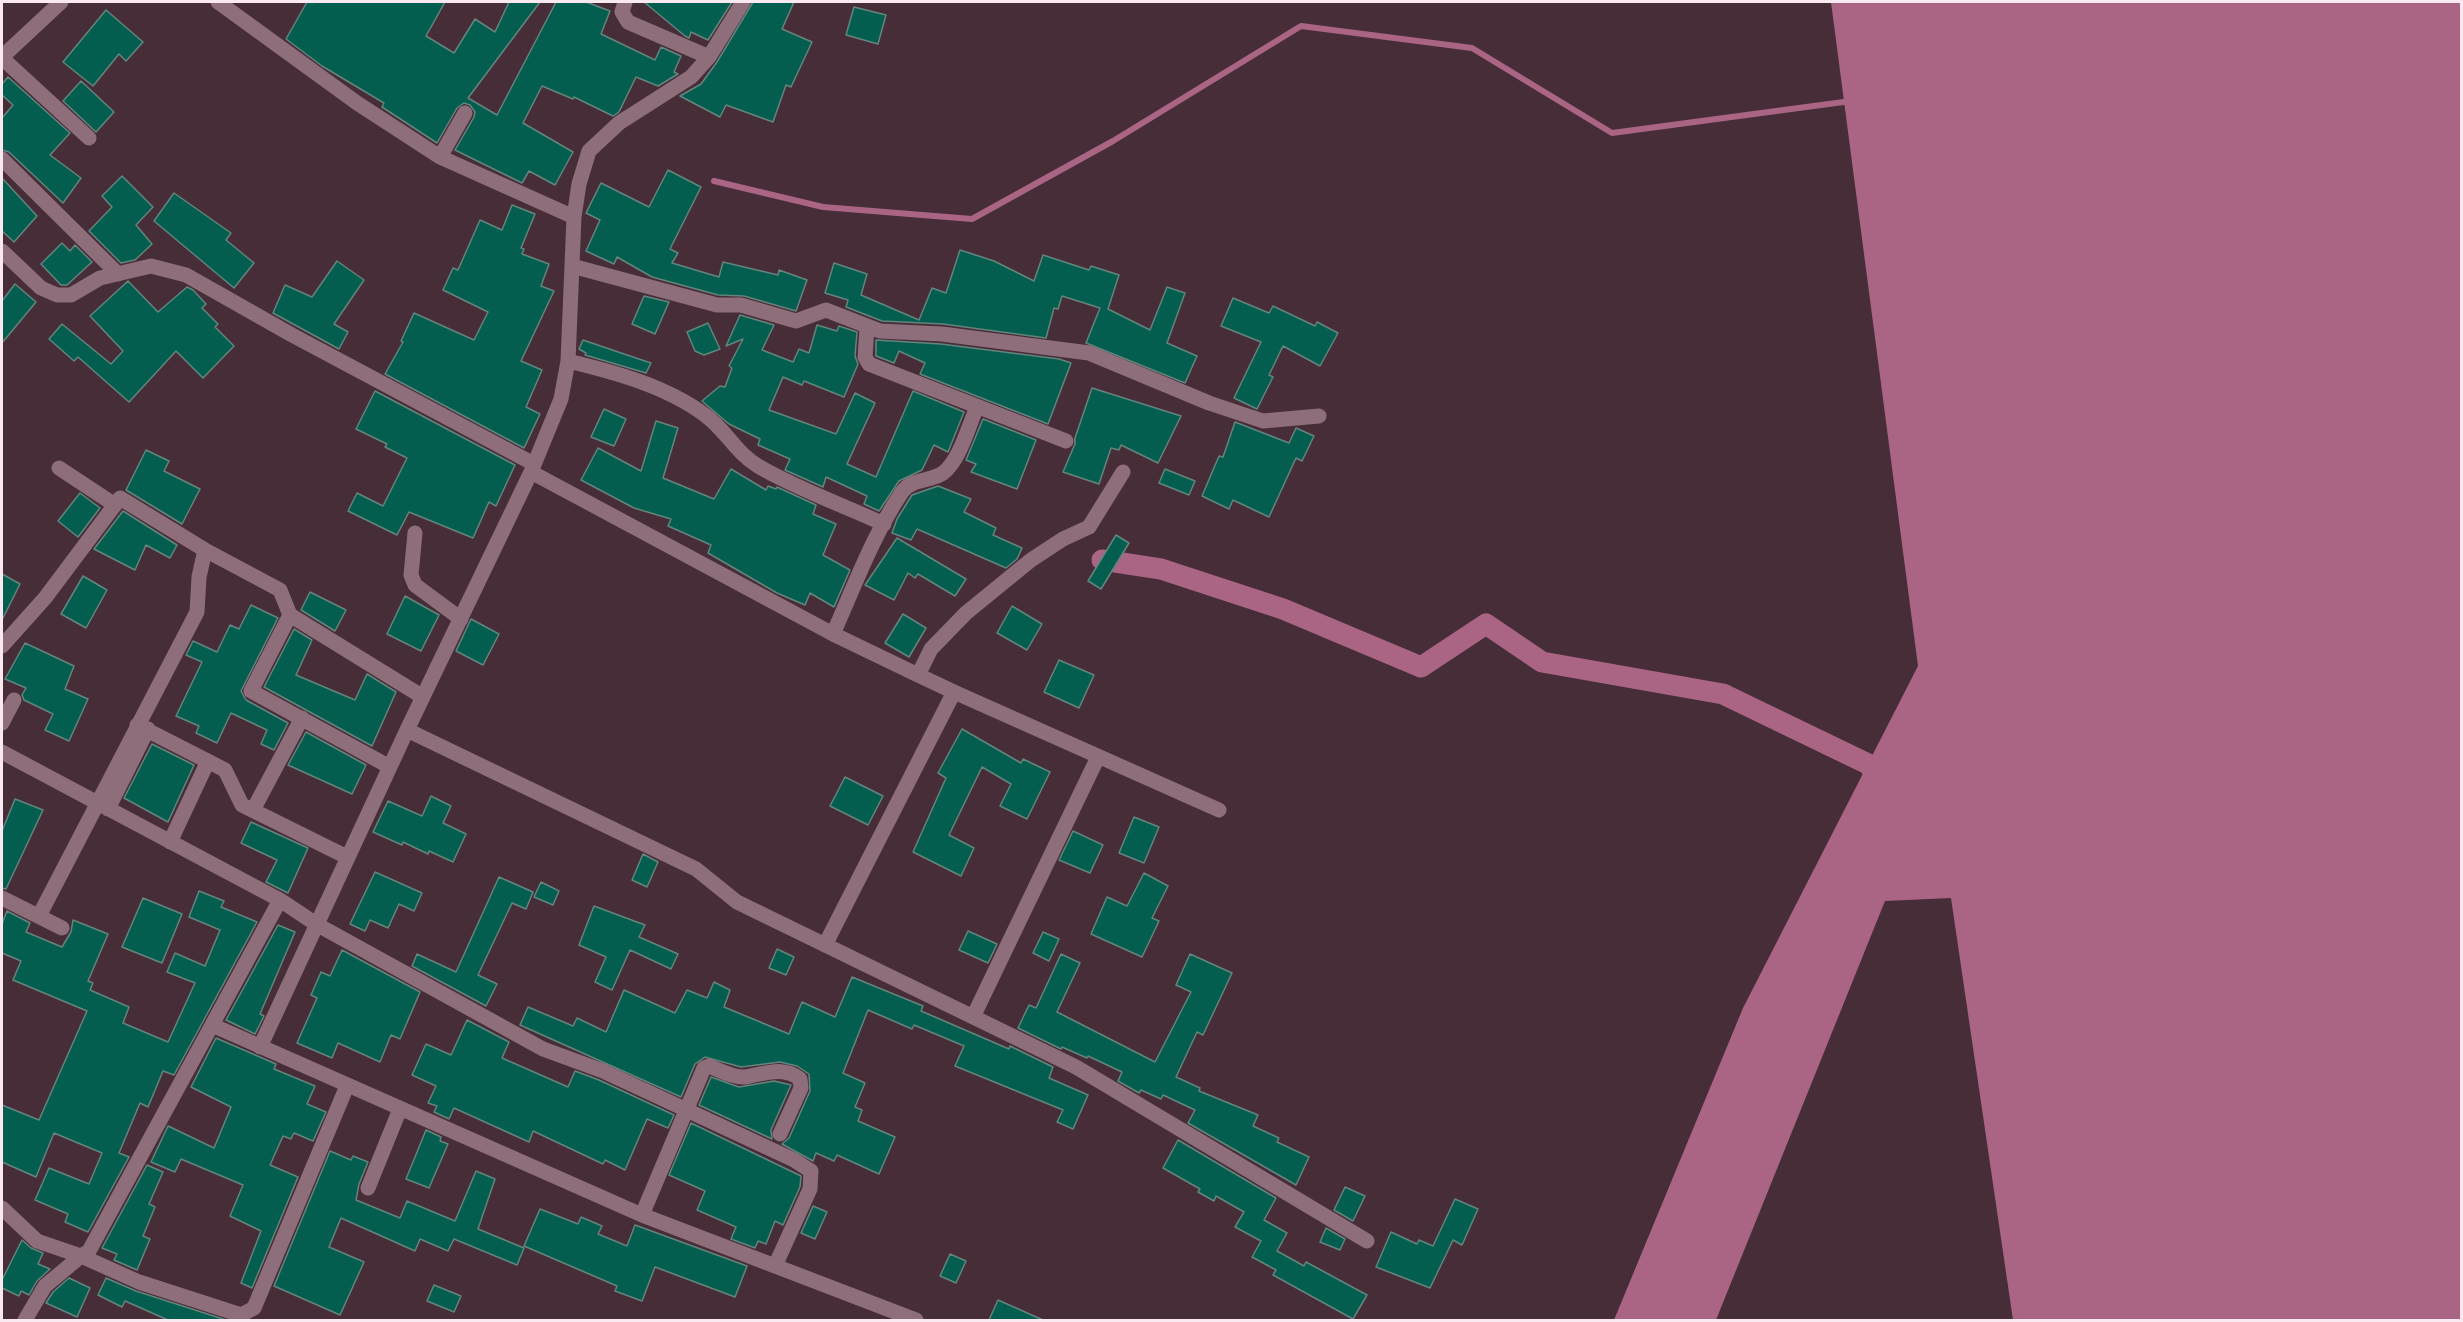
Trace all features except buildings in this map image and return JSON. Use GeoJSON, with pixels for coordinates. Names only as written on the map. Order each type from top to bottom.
{"type":"FeatureCollection","features":[{"type":"Feature","properties":{"kind":"street"},"geometry":{"type":"LineString","coordinates":[[62,2],[2,58],[88,138]]}},
{"type":"Feature","properties":{"kind":"street"},"geometry":{"type":"LineString","coordinates":[[218,2],[357,103],[440,157],[574,217]]}},
{"type":"Feature","properties":{"kind":"street"},"geometry":{"type":"LineString","coordinates":[[625,2],[622,12],[628,22],[710,57]]}},
{"type":"Feature","properties":{"kind":"street"},"geometry":{"type":"LineString","coordinates":[[260,1047],[347,857],[532,468],[561,399],[568,361],[574,217],[579,184],[589,152],[619,123],[691,77],[710,57],[743,2]]}},
{"type":"Feature","properties":{"kind":"street"},"geometry":{"type":"LineString","coordinates":[[440,157],[465,113]]}},
{"type":"Feature","properties":{"kind":"street"},"geometry":{"type":"LineString","coordinates":[[2,159],[118,274]]}},
{"type":"Feature","properties":{"kind":"street"},"geometry":{"type":"LineString","coordinates":[[2,251],[41,288],[57,295],[70,295],[100,278],[151,266],[186,275],[832,634],[954,692],[1219,810]]}},
{"type":"Feature","properties":{"kind":"street"},"geometry":{"type":"LineString","coordinates":[[572,266],[717,305],[751,307],[796,321],[826,310],[867,328],[895,333],[942,334],[1089,353],[1209,403],[1263,421],[1319,416]]}},
{"type":"Feature","properties":{"kind":"street"},"geometry":{"type":"LineString","coordinates":[[867,328],[865,357],[869,364],[1066,441]]}},
{"type":"Feature","properties":{"kind":"street"},"geometry":{"type":"LineString","coordinates":[[568,361],[610,371],[668,394],[706,415],[738,451],[758,466],[884,524]]}},
{"type":"Feature","properties":{"kind":"street"},"geometry":{"type":"LineString","coordinates":[[832,634],[884,524],[907,486],[943,472],[951,464],[977,407]]}},
{"type":"Feature","properties":{"kind":"street"},"geometry":{"type":"LineString","coordinates":[[59,468],[115,505]]}},
{"type":"Feature","properties":{"kind":"street"},"geometry":{"type":"LineString","coordinates":[[918,675],[931,649],[966,613],[1031,560],[1063,539],[1089,526],[1123,472]]}},
{"type":"Feature","properties":{"kind":"street"},"geometry":{"type":"LineString","coordinates":[[2,646],[45,598],[120,498],[206,550],[280,590],[290,615],[423,698]]}},
{"type":"Feature","properties":{"kind":"street"},"geometry":{"type":"LineString","coordinates":[[415,533],[411,575],[415,585],[461,619]]}},
{"type":"Feature","properties":{"kind":"street"},"geometry":{"type":"LineString","coordinates":[[39,916],[102,806],[143,727],[197,612],[200,577],[206,550]]}},
{"type":"Feature","properties":{"kind":"street"},"geometry":{"type":"LineString","coordinates":[[290,615],[251,691],[390,767]]}},
{"type":"Feature","properties":{"kind":"street"},"geometry":{"type":"LineString","coordinates":[[825,945],[954,692]]}},
{"type":"Feature","properties":{"kind":"street"},"geometry":{"type":"LineString","coordinates":[[2,723],[14,700]]}},
{"type":"Feature","properties":{"kind":"street"},"geometry":{"type":"LineString","coordinates":[[253,810],[302,718]]}},
{"type":"Feature","properties":{"kind":"street"},"geometry":{"type":"LineString","coordinates":[[143,727],[225,770],[242,804],[347,857]]}},
{"type":"Feature","properties":{"kind":"street"},"geometry":{"type":"LineString","coordinates":[[407,730],[696,869],[737,902],[1076,1067],[1367,1240]]}},
{"type":"Feature","properties":{"kind":"street"},"geometry":{"type":"LineString","coordinates":[[2,752],[280,900],[316,924],[543,1049],[603,1071],[811,1171],[810,1189],[775,1266]]}},
{"type":"Feature","properties":{"kind":"street"},"geometry":{"type":"LineString","coordinates":[[974,1017],[1098,757]]}},
{"type":"Feature","properties":{"kind":"street"},"geometry":{"type":"LineString","coordinates":[[170,842],[208,761]]}},
{"type":"Feature","properties":{"kind":"street"},"geometry":{"type":"LineString","coordinates":[[2,898],[62,928]]}},
{"type":"Feature","properties":{"kind":"street"},"geometry":{"type":"LineString","coordinates":[[25,1320],[45,1286],[89,1251],[280,900]]}},
{"type":"Feature","properties":{"kind":"street"},"geometry":{"type":"LineString","coordinates":[[212,1025],[642,1215],[916,1320]]}},
{"type":"Feature","properties":{"kind":"street"},"geometry":{"type":"LineString","coordinates":[[642,1215],[704,1068],[709,1066],[738,1076],[770,1071],[800,1078],[801,1088],[780,1134]]}},
{"type":"Feature","properties":{"kind":"street"},"geometry":{"type":"LineString","coordinates":[[2,1208],[37,1241],[81,1256],[139,1282],[241,1315],[254,1308],[347,1086]]}},
{"type":"Feature","properties":{"kind":"street"},"geometry":{"type":"LineString","coordinates":[[368,1188],[400,1109]]}},
{"type":"Feature","properties":{"kind":"shaded area"},"geometry":{"type":"Polygon","coordinates":[[[1831,2],[2461,2],[2461,1320],[2013,1320],[1951,898],[1885,901],[1716,1320],[1614,1320],[1743,1008],[1918,666],[1831,2]]]}},
{"type":"Feature","properties":{"kind":"waterway"},"geometry":{"type":"LineString","coordinates":[[714,181],[823,207],[972,219],[1113,141],[1301,26],[1472,48],[1612,133],[1851,101]]}},
{"type":"Feature","properties":{"kind":"waterway"},"geometry":{"type":"LineString","coordinates":[[1102,560],[1161,569],[1283,609],[1421,667],[1486,624],[1542,662],[1723,694],[1868,764],[1882,783]]}}]}
